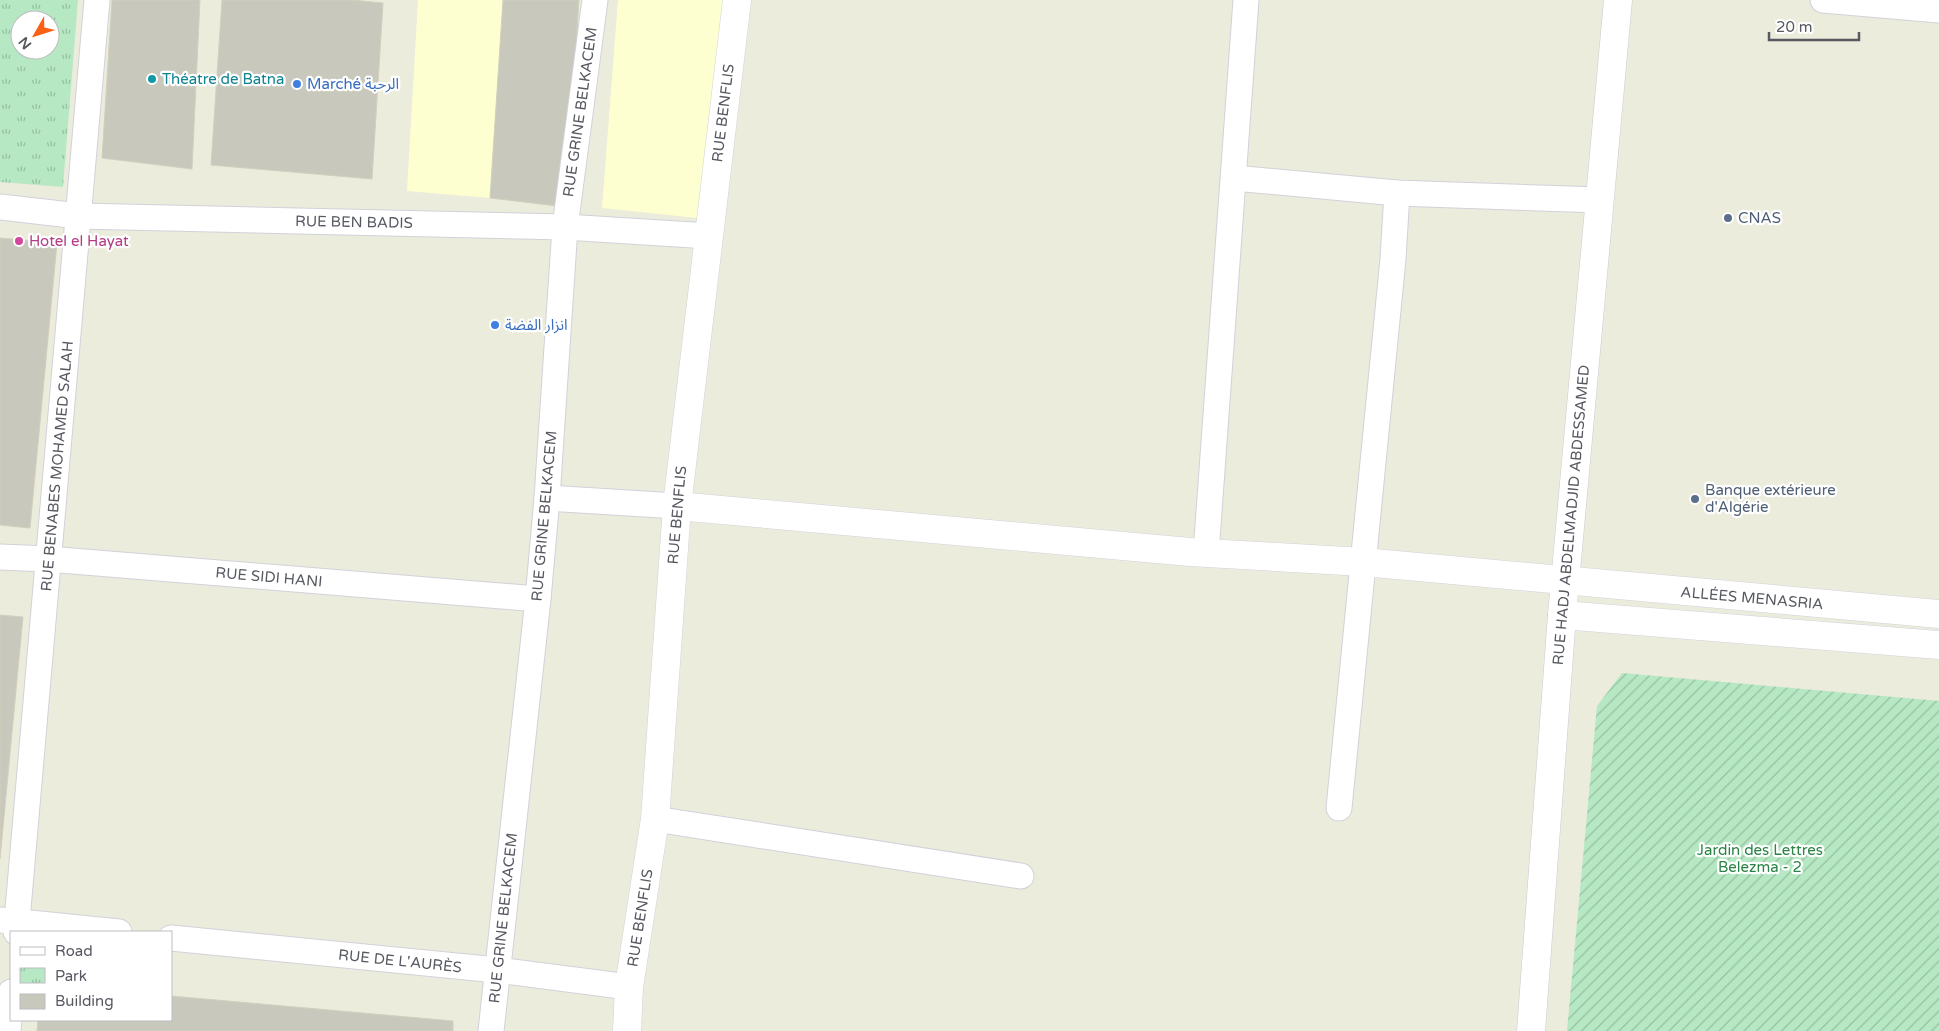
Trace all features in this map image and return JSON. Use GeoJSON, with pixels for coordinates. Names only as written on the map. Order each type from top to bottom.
{"type":"FeatureCollection","features":[{"type":"Feature","properties":{"kind":"street","name":"RUE BENABES MOHAMED SALAH"},"geometry":{"type":"LineString","coordinates":[[11,925],[48,559],[97,0]]}},
{"type":"Feature","properties":{"kind":"street","name":"RUE GRINE BELKACEM"},"geometry":{"type":"LineString","coordinates":[[491,1031],[538,599],[547,498],[565,227],[595,0]]}},
{"type":"Feature","properties":{"kind":"street","name":"RUE BENFLIS"},"geometry":{"type":"LineString","coordinates":[[627,1031],[629,987],[656,819],[677,506],[709,236],[733,0]]}},
{"type":"Feature","properties":{"kind":"street"},"geometry":{"type":"LineString","coordinates":[[1198,552],[1234,178],[1246,0]]}},
{"type":"Feature","properties":{"kind":"street","name":"RUE HADJ ABDELMADJID ABDESSAMED"},"geometry":{"type":"LineString","coordinates":[[1531,1031],[1562,615],[1618,0]]}},
{"type":"Feature","properties":{"kind":"street"},"geometry":{"type":"LineString","coordinates":[[1823,0],[1939,10]]}},
{"type":"Feature","properties":{"kind":"street"},"geometry":{"type":"LineString","coordinates":[[1234,178],[1397,193],[1599,200]]}},
{"type":"Feature","properties":{"kind":"street"},"geometry":{"type":"LineString","coordinates":[[1339,808],[1393,258],[1397,193]]}},
{"type":"Feature","properties":{"kind":"street","name":"RUE BEN BADIS"},"geometry":{"type":"LineString","coordinates":[[0,207],[79,216],[565,227],[709,236]]}},
{"type":"Feature","properties":{"kind":"street"},"geometry":{"type":"LineString","coordinates":[[547,498],[677,506]]}},
{"type":"Feature","properties":{"kind":"street","name":"ALLÉES MENASRIA"},"geometry":{"type":"LineString","coordinates":[[677,506],[1198,552],[1363,562],[1565,582],[1939,614]]}},
{"type":"Feature","properties":{"kind":"street","name":"RUE SIDI HANI"},"geometry":{"type":"LineString","coordinates":[[0,557],[48,559],[538,599]]}},
{"type":"Feature","properties":{"kind":"street"},"geometry":{"type":"LineString","coordinates":[[1562,615],[1939,645]]}},
{"type":"Feature","properties":{"kind":"street"},"geometry":{"type":"LineString","coordinates":[[656,819],[1021,876]]}},
{"type":"Feature","properties":{"kind":"street"},"geometry":{"type":"LineString","coordinates":[[11,925],[104,931]]}},
{"type":"Feature","properties":{"kind":"street","name":"RUE DE L'AURÈS"},"geometry":{"type":"LineString","coordinates":[[172,938],[497,970],[629,987]]}},
{"type":"Feature","properties":{"kind":"street"},"geometry":{"type":"LineString","coordinates":[[8,1031],[10,1005]]}},
{"type":"Feature","properties":{"kind":"shaded area"},"geometry":{"type":"Polygon","coordinates":[[[418,0],[503,0],[490,198],[407,191],[418,0]]]}},
{"type":"Feature","properties":{"kind":"shaded area"},"geometry":{"type":"Polygon","coordinates":[[[618,0],[738,0],[717,220],[602,208],[618,0]]]}},
{"type":"Feature","properties":{"kind":"green space"},"geometry":{"type":"Polygon","coordinates":[[[0,0],[78,0],[63,187],[0,182],[0,0]]]}},
{"type":"Feature","properties":{"kind":"green space","name":"Jardin des Lettres Belezma - 2"},"geometry":{"type":"Polygon","coordinates":[[[1622,673],[1939,701],[1939,1031],[1567,1031],[1597,706],[1622,673]]]}},
{"type":"Feature","properties":{"kind":"building","name":"Théatre de Batna"},"geometry":{"type":"Polygon","coordinates":[[[112,0],[200,0],[192,169],[102,158],[112,0]]]}},
{"type":"Feature","properties":{"kind":"building","name":"Marché الرحبة"},"geometry":{"type":"Polygon","coordinates":[[[222,0],[352,0],[383,3],[372,179],[211,165],[222,0]]]}},
{"type":"Feature","properties":{"kind":"building"},"geometry":{"type":"Polygon","coordinates":[[[503,0],[579,0],[566,207],[490,198],[503,0]]]}},
{"type":"Feature","properties":{"kind":"building"},"geometry":{"type":"Polygon","coordinates":[[[0,238],[57,243],[30,528],[0,525],[0,238]]]}},
{"type":"Feature","properties":{"kind":"building"},"geometry":{"type":"Polygon","coordinates":[[[0,615],[23,617],[0,859],[0,615]]]}},
{"type":"Feature","properties":{"kind":"building"},"geometry":{"type":"Polygon","coordinates":[[[172,996],[453,1021],[453,1031],[37,1031],[38,1021],[172,1021],[172,996]]]}},
{"type":"Feature","properties":{"kind":"place","name":"Théatre de Batna"},"geometry":{"type":"Point","coordinates":[152,79]}},
{"type":"Feature","properties":{"kind":"place","name":"Marché الرحبة"},"geometry":{"type":"Point","coordinates":[297,84]}},
{"type":"Feature","properties":{"kind":"place","name":"CNAS"},"geometry":{"type":"Point","coordinates":[1728,218]}},
{"type":"Feature","properties":{"kind":"place","name":"Hotel el Hayat"},"geometry":{"type":"Point","coordinates":[19,241]}},
{"type":"Feature","properties":{"kind":"place","name":"انزار الفضة"},"geometry":{"type":"Point","coordinates":[495,325]}},
{"type":"Feature","properties":{"kind":"place","name":"Banque extérieure d'Algérie"},"geometry":{"type":"Point","coordinates":[1695,499]}}]}
